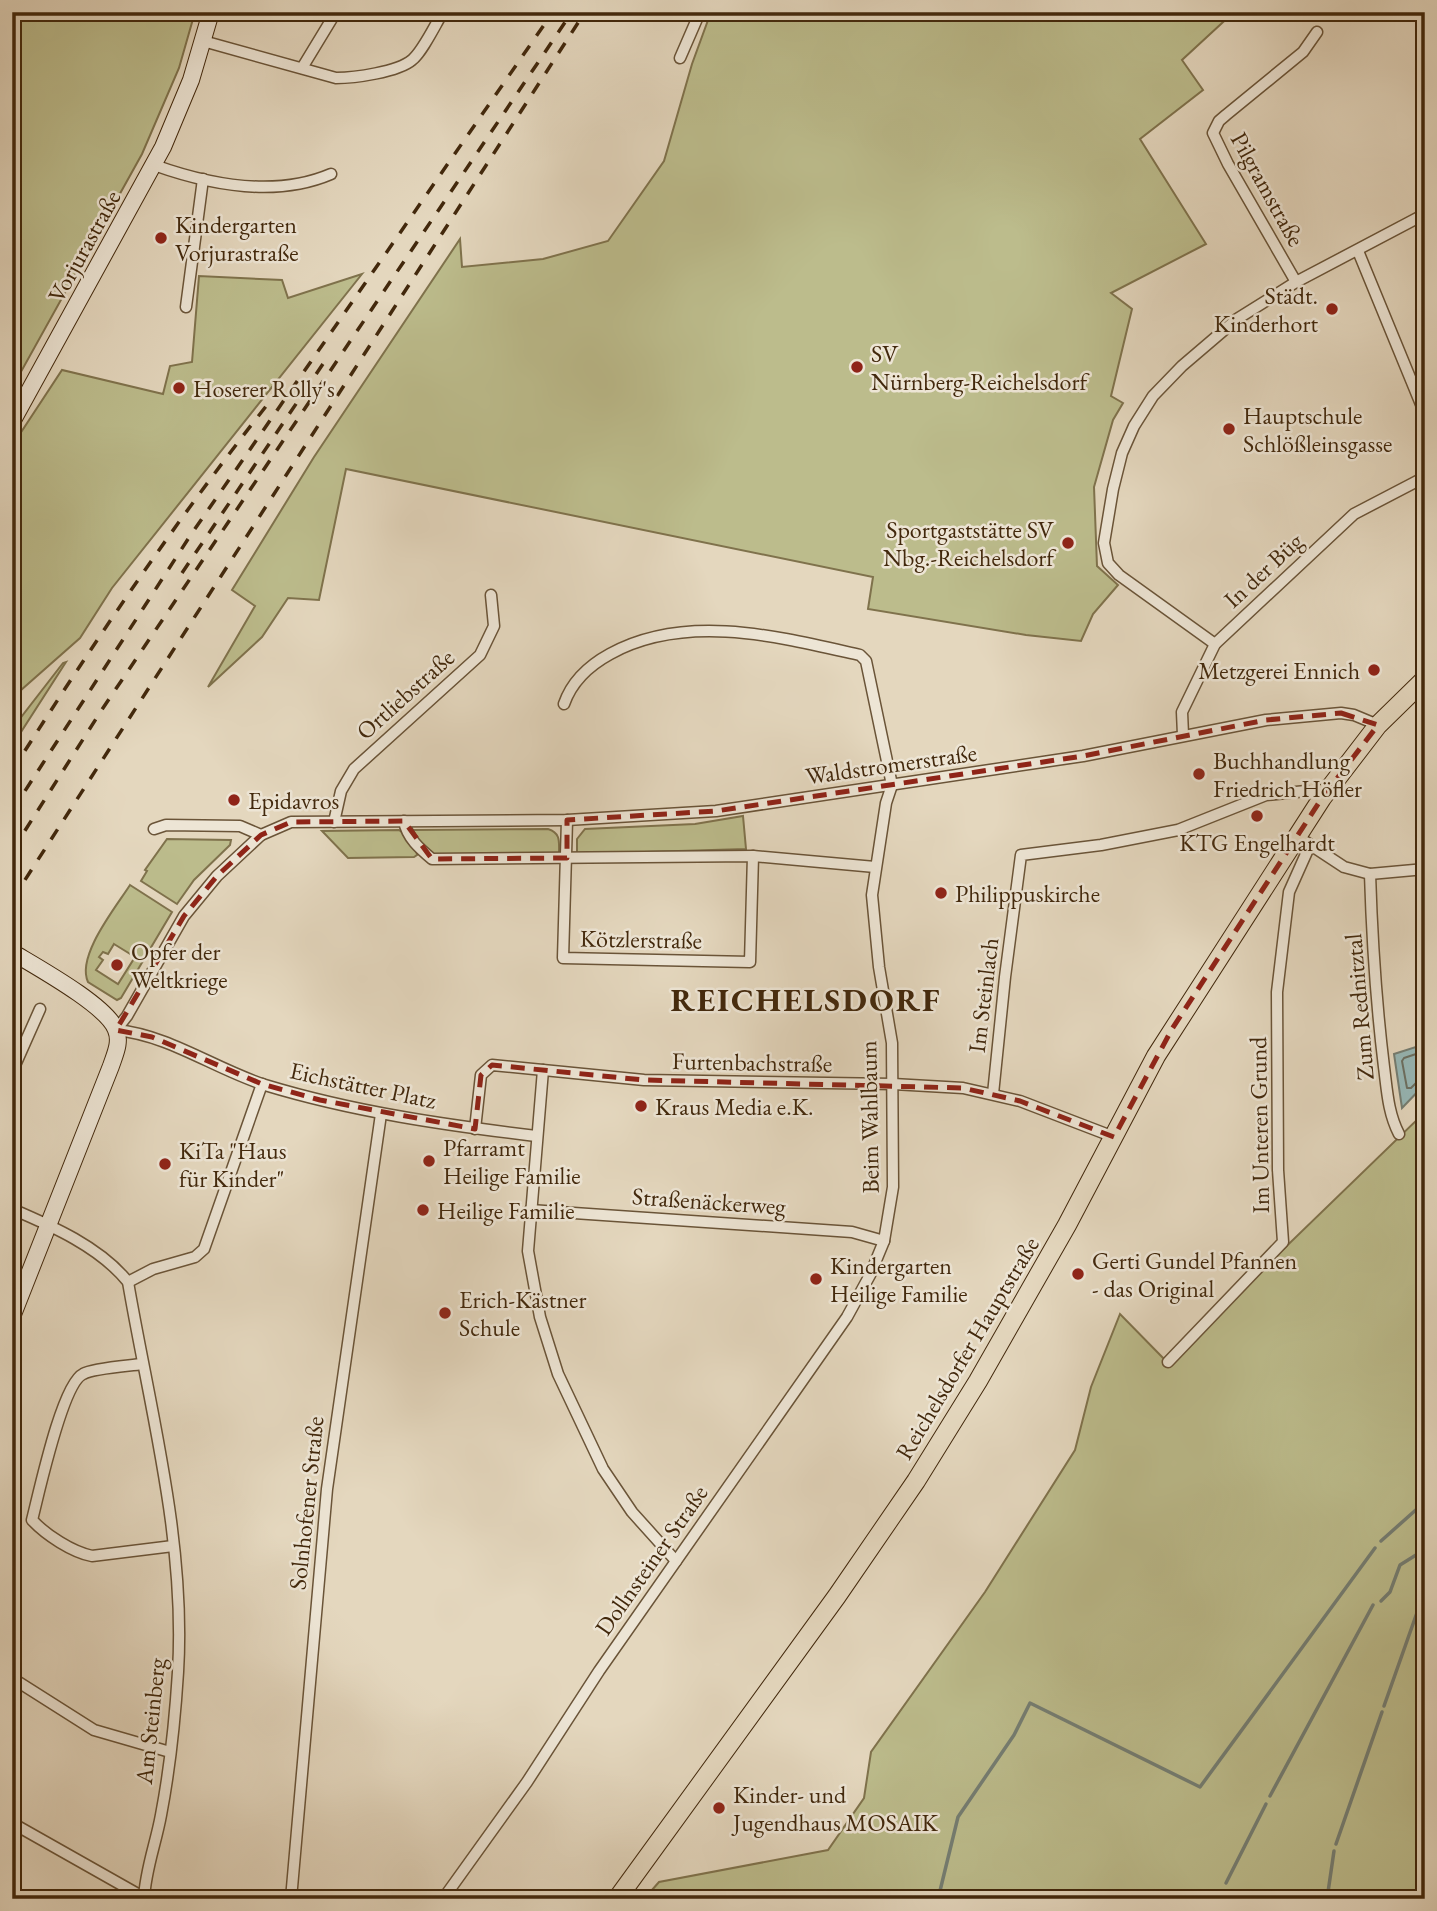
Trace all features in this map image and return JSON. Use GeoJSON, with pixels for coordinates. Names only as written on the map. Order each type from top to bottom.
{"type":"FeatureCollection","features":[{"type":"Feature","properties":{"kind":"main road","name":"Vorjurastraße"},"geometry":{"type":"LineString","coordinates":[[12,422],[154,165],[182,103],[211,12]]}},
{"type":"Feature","properties":{"kind":"main road","name":"Reichelsdorfer Hauptstraße"},"geometry":{"type":"LineString","coordinates":[[617,1899],[859,1565],[916,1481],[1017,1314],[1156,1055],[1304,841],[1322,799],[1378,725],[1425,679]]}},
{"type":"Feature","properties":{"kind":"main road"},"geometry":{"type":"LineString","coordinates":[[12,952],[73,990],[107,1017],[116,1030],[118,1047],[12,1317]]}},
{"type":"Feature","properties":{"kind":"street"},"geometry":{"type":"LineString","coordinates":[[302,68],[336,12]]}},
{"type":"Feature","properties":{"kind":"street"},"geometry":{"type":"LineString","coordinates":[[203,41],[336,78],[349,78],[399,67],[413,60],[443,12]]}},
{"type":"Feature","properties":{"kind":"street"},"geometry":{"type":"LineString","coordinates":[[680,58],[700,12]]}},
{"type":"Feature","properties":{"kind":"street","name":"Pilgramstraße"},"geometry":{"type":"LineString","coordinates":[[1296,282],[1227,164],[1213,133],[1219,121],[1303,52],[1317,32]]}},
{"type":"Feature","properties":{"kind":"street"},"geometry":{"type":"LineString","coordinates":[[154,165],[203,179],[279,188],[314,182],[331,174]]}},
{"type":"Feature","properties":{"kind":"street"},"geometry":{"type":"LineString","coordinates":[[186,307],[203,179]]}},
{"type":"Feature","properties":{"kind":"street"},"geometry":{"type":"LineString","coordinates":[[1214,644],[1119,575],[1108,563],[1104,543],[1113,489],[1134,426],[1153,396],[1182,366],[1237,319],[1296,282],[1425,214]]}},
{"type":"Feature","properties":{"kind":"street"},"geometry":{"type":"LineString","coordinates":[[1358,251],[1425,414]]}},
{"type":"Feature","properties":{"kind":"street","name":"In der Büg"},"geometry":{"type":"LineString","coordinates":[[1183,735],[1182,712],[1214,644],[1354,514],[1425,477]]}},
{"type":"Feature","properties":{"kind":"street","name":"Ortliebstraße"},"geometry":{"type":"LineString","coordinates":[[334,822],[341,791],[354,768],[480,655],[494,626],[491,595]]}},
{"type":"Feature","properties":{"kind":"street","name":"Beim Wahlbaum"},"geometry":{"type":"LineString","coordinates":[[564,704],[569,690],[578,678],[596,662],[632,643],[669,634],[713,632],[788,639],[860,655],[866,661],[892,785],[886,803],[872,895],[879,967],[892,1043],[893,1187],[884,1241]]}},
{"type":"Feature","properties":{"kind":"street","name":"Waldstromerstraße"},"geometry":{"type":"LineString","coordinates":[[116,1030],[127,1016],[184,916],[217,876],[261,835],[291,822],[567,820],[716,811],[1083,756],[1266,720],[1341,713],[1354,715],[1378,725]]}},
{"type":"Feature","properties":{"kind":"street","name":"Im Steinlach"},"geometry":{"type":"LineString","coordinates":[[993,1094],[1021,855],[1101,845],[1178,830],[1266,795],[1306,792],[1322,799]]}},
{"type":"Feature","properties":{"kind":"street","name":"Kötzlerstraße"},"geometry":{"type":"LineString","coordinates":[[567,820],[564,958],[751,962],[753,856]]}},
{"type":"Feature","properties":{"kind":"street"},"geometry":{"type":"LineString","coordinates":[[404,821],[405,830],[432,859],[753,856],[875,867]]}},
{"type":"Feature","properties":{"kind":"street"},"geometry":{"type":"LineString","coordinates":[[154,829],[166,825],[240,826],[261,835]]}},
{"type":"Feature","properties":{"kind":"street"},"geometry":{"type":"LineString","coordinates":[[1304,841],[1344,867],[1370,874],[1425,869]]}},
{"type":"Feature","properties":{"kind":"street","name":"Im Unteren Grund"},"geometry":{"type":"LineString","coordinates":[[1168,1362],[1283,1241],[1278,1170],[1277,992],[1289,892],[1304,841]]}},
{"type":"Feature","properties":{"kind":"street","name":"Zum Rednitztal"},"geometry":{"type":"LineString","coordinates":[[1370,874],[1373,952],[1382,1048],[1391,1119],[1399,1134]]}},
{"type":"Feature","properties":{"kind":"street"},"geometry":{"type":"LineString","coordinates":[[12,1072],[40,1009]]}},
{"type":"Feature","properties":{"kind":"street","name":"Eichstätter Platz"},"geometry":{"type":"LineString","coordinates":[[116,1030],[152,1037],[262,1084],[320,1100],[382,1114],[536,1136]]}},
{"type":"Feature","properties":{"kind":"street","name":"Furtenbachstraße"},"geometry":{"type":"LineString","coordinates":[[475,1129],[481,1075],[492,1065],[622,1079],[683,1082],[893,1084],[963,1088],[1020,1101],[1114,1137]]}},
{"type":"Feature","properties":{"kind":"street"},"geometry":{"type":"LineString","coordinates":[[542,1070],[528,1251],[534,1292],[558,1374],[603,1469],[632,1512],[676,1561]]}},
{"type":"Feature","properties":{"kind":"street"},"geometry":{"type":"LineString","coordinates":[[12,1209],[48,1224],[104,1259],[117,1268],[128,1282],[153,1269],[195,1257],[204,1249],[262,1084]]}},
{"type":"Feature","properties":{"kind":"street","name":"Solnhofener Straße"},"geometry":{"type":"LineString","coordinates":[[291,1899],[327,1489],[382,1114]]}},
{"type":"Feature","properties":{"kind":"street","name":"Straßenäckerweg"},"geometry":{"type":"LineString","coordinates":[[530,1210],[852,1232],[884,1241]]}},
{"type":"Feature","properties":{"kind":"street","name":"Dollnsteiner Straße"},"geometry":{"type":"LineString","coordinates":[[443,1899],[527,1782],[599,1671],[847,1317],[870,1275],[884,1241]]}},
{"type":"Feature","properties":{"kind":"street","name":"Am Steinberg"},"geometry":{"type":"LineString","coordinates":[[128,1282],[160,1450],[178,1605],[178,1670],[170,1752],[144,1898]]}},
{"type":"Feature","properties":{"kind":"street"},"geometry":{"type":"LineString","coordinates":[[142,1364],[84,1373],[76,1380],[57,1424],[32,1520],[40,1528],[83,1554],[92,1556],[173,1546]]}},
{"type":"Feature","properties":{"kind":"street"},"geometry":{"type":"LineString","coordinates":[[12,1678],[94,1730],[170,1752]]}},
{"type":"Feature","properties":{"kind":"street"},"geometry":{"type":"LineString","coordinates":[[12,1823],[144,1898]]}},
{"type":"Feature","properties":{"kind":"highlighted area"},"geometry":{"type":"Polygon","coordinates":[[[1341,713],[1378,725],[1322,798],[1172,1029],[1114,1137],[1020,1101],[963,1088],[644,1080],[492,1065],[481,1075],[475,1129],[320,1100],[262,1084],[152,1037],[116,1030],[184,916],[217,876],[261,835],[291,822],[404,821],[432,859],[567,858],[567,820],[716,811],[1083,756],[1266,720],[1341,713]]]}},
{"type":"Feature","properties":{"kind":"green space"},"geometry":{"type":"Polygon","coordinates":[[[12,12],[195,12],[179,68],[142,154],[12,388],[12,12]]]}},
{"type":"Feature","properties":{"kind":"green space"},"geometry":{"type":"Polygon","coordinates":[[[711,12],[1234,12],[1182,60],[1203,90],[1140,139],[1206,244],[1111,293],[1132,309],[1111,396],[1123,403],[1113,420],[1094,487],[1097,566],[1118,585],[1093,614],[1081,641],[1026,635],[868,609],[873,577],[346,469],[319,600],[288,598],[262,637],[208,687],[255,606],[232,590],[314,457],[460,239],[462,267],[543,259],[608,241],[664,161],[692,64],[711,12]]]}},
{"type":"Feature","properties":{"kind":"green space"},"geometry":{"type":"Polygon","coordinates":[[[362,274],[112,588],[80,638],[12,698],[12,446],[62,370],[163,394],[170,366],[192,362],[199,276],[282,280],[288,298],[362,274]]]}},
{"type":"Feature","properties":{"kind":"green space"},"geometry":{"type":"Polygon","coordinates":[[[66,662],[21,732],[12,729],[63,663],[66,662]]]}},
{"type":"Feature","properties":{"kind":"green space"},"geometry":{"type":"Polygon","coordinates":[[[743,816],[746,849],[577,854],[577,839],[585,829],[695,824],[743,816]]]}},
{"type":"Feature","properties":{"kind":"green space"},"geometry":{"type":"Polygon","coordinates":[[[548,829],[557,836],[559,854],[435,855],[428,852],[412,833],[413,830],[548,829]]]}},
{"type":"Feature","properties":{"kind":"green space"},"geometry":{"type":"Polygon","coordinates":[[[399,830],[413,844],[417,855],[414,857],[348,858],[322,831],[399,830]]]}},
{"type":"Feature","properties":{"kind":"green space"},"geometry":{"type":"Polygon","coordinates":[[[167,839],[231,840],[230,845],[194,880],[177,904],[141,881],[147,871],[145,870],[167,839]]]}},
{"type":"Feature","properties":{"kind":"green space"},"geometry":{"type":"Polygon","coordinates":[[[130,885],[172,912],[121,998],[117,1000],[88,982],[86,971],[92,946],[99,932],[130,885]],[[114,944],[108,954],[103,952],[99,957],[103,960],[96,970],[118,984],[135,957],[114,944]]]}},
{"type":"Feature","properties":{"kind":"green space"},"geometry":{"type":"Polygon","coordinates":[[[1425,1112],[1425,1899],[644,1899],[659,1882],[828,1850],[864,1798],[871,1752],[985,1592],[1075,1450],[1091,1387],[1120,1314],[1169,1364],[1425,1112]]]}},
{"type":"Feature","properties":{"kind":"water"},"geometry":{"type":"Polygon","coordinates":[[[1425,1044],[1425,1084],[1402,1108],[1394,1054],[1425,1044]]]}},
{"type":"Feature","properties":{"kind":"waterway"},"geometry":{"type":"LineString","coordinates":[[1381,1541],[1418,1508],[1425,1496]]}},
{"type":"Feature","properties":{"kind":"waterway"},"geometry":{"type":"LineString","coordinates":[[1418,1508],[1425,1554]]}},
{"type":"Feature","properties":{"kind":"waterway"},"geometry":{"type":"LineString","coordinates":[[938,1899],[958,1817],[1014,1735],[1030,1703],[1200,1787],[1375,1548]]}},
{"type":"Feature","properties":{"kind":"waterway"},"geometry":{"type":"LineString","coordinates":[[1381,1601],[1390,1592],[1400,1565],[1424,1550]]}},
{"type":"Feature","properties":{"kind":"waterway"},"geometry":{"type":"LineString","coordinates":[[1384,1706],[1425,1590]]}},
{"type":"Feature","properties":{"kind":"waterway"},"geometry":{"type":"LineString","coordinates":[[1270,1796],[1373,1605]]}},
{"type":"Feature","properties":{"kind":"waterway"},"geometry":{"type":"LineString","coordinates":[[1336,1844],[1382,1712]]}},
{"type":"Feature","properties":{"kind":"waterway"},"geometry":{"type":"LineString","coordinates":[[1226,1883],[1266,1804]]}},
{"type":"Feature","properties":{"kind":"waterway"},"geometry":{"type":"LineString","coordinates":[[1327,1899],[1334,1851]]}},
{"type":"Feature","properties":{"kind":"waterway"},"geometry":{"type":"LineString","coordinates":[[1219,1899],[1222,1892]]}},
{"type":"Feature","properties":{"kind":"railway"},"geometry":{"type":"LineString","coordinates":[[12,811],[190,536],[553,12]]}},
{"type":"Feature","properties":{"kind":"railway"},"geometry":{"type":"LineString","coordinates":[[12,851],[101,711],[572,12]]}},
{"type":"Feature","properties":{"kind":"railway"},"geometry":{"type":"LineString","coordinates":[[12,900],[585,12]]}},
{"type":"Feature","properties":{"kind":"railway"},"geometry":{"type":"LineString","coordinates":[[182,573],[327,358]]}},
{"type":"Feature","properties":{"kind":"railway"},"geometry":{"type":"LineString","coordinates":[[12,771],[139,579],[205,486],[275,395]]}},
{"type":"Feature","properties":{"kind":"place","name":"Kindergarten Vorjurastraße"},"geometry":{"type":"Point","coordinates":[161,238]}},
{"type":"Feature","properties":{"kind":"place","name":"Städt. Kinderhort"},"geometry":{"type":"Point","coordinates":[1332,309]}},
{"type":"Feature","properties":{"kind":"place","name":"SV Nürnberg-Reichelsdorf"},"geometry":{"type":"Point","coordinates":[857,367]}},
{"type":"Feature","properties":{"kind":"place","name":"Hoserer Rolly's"},"geometry":{"type":"Point","coordinates":[179,388]}},
{"type":"Feature","properties":{"kind":"place","name":"Hauptschule Schlößleinsgasse"},"geometry":{"type":"Point","coordinates":[1229,429]}},
{"type":"Feature","properties":{"kind":"place","name":"Sportgaststätte SV Nbg.-Reichelsdorf"},"geometry":{"type":"Point","coordinates":[1068,543]}},
{"type":"Feature","properties":{"kind":"place","name":"Metzgerei Ennich"},"geometry":{"type":"Point","coordinates":[1374,670]}},
{"type":"Feature","properties":{"kind":"place","name":"Buchhandlung Friedrich Höfler"},"geometry":{"type":"Point","coordinates":[1199,774]}},
{"type":"Feature","properties":{"kind":"place","name":"Epidavros"},"geometry":{"type":"Point","coordinates":[234,800]}},
{"type":"Feature","properties":{"kind":"place","name":"KTG Engelhardt"},"geometry":{"type":"Point","coordinates":[1257,816]}},
{"type":"Feature","properties":{"kind":"place","name":"Philippuskirche"},"geometry":{"type":"Point","coordinates":[941,893]}},
{"type":"Feature","properties":{"kind":"place","name":"Opfer der Weltkriege"},"geometry":{"type":"Point","coordinates":[117,965]}},
{"type":"Feature","properties":{"kind":"place","name":"Kraus Media e.K."},"geometry":{"type":"Point","coordinates":[641,1106]}},
{"type":"Feature","properties":{"kind":"place","name":"Pfarramt Heilige Familie"},"geometry":{"type":"Point","coordinates":[429,1161]}},
{"type":"Feature","properties":{"kind":"place","name":"KiTa \"Haus für Kinder\""},"geometry":{"type":"Point","coordinates":[165,1164]}},
{"type":"Feature","properties":{"kind":"place","name":"Heilige Familie"},"geometry":{"type":"Point","coordinates":[423,1210]}},
{"type":"Feature","properties":{"kind":"place","name":"Gerti Gundel Pfannen - das Original"},"geometry":{"type":"Point","coordinates":[1078,1274]}},
{"type":"Feature","properties":{"kind":"place","name":"Kindergarten Heilige Familie"},"geometry":{"type":"Point","coordinates":[816,1279]}},
{"type":"Feature","properties":{"kind":"place","name":"Erich-Kästner Schule"},"geometry":{"type":"Point","coordinates":[445,1313]}},
{"type":"Feature","properties":{"kind":"place","name":"Kinder- und Jugendhaus MOSAIK"},"geometry":{"type":"Point","coordinates":[719,1808]}},
{"type":"Feature","properties":{"kind":"district","name":"REICHELSDORF"},"geometry":{"type":"Point","coordinates":[806,1000]}}]}
